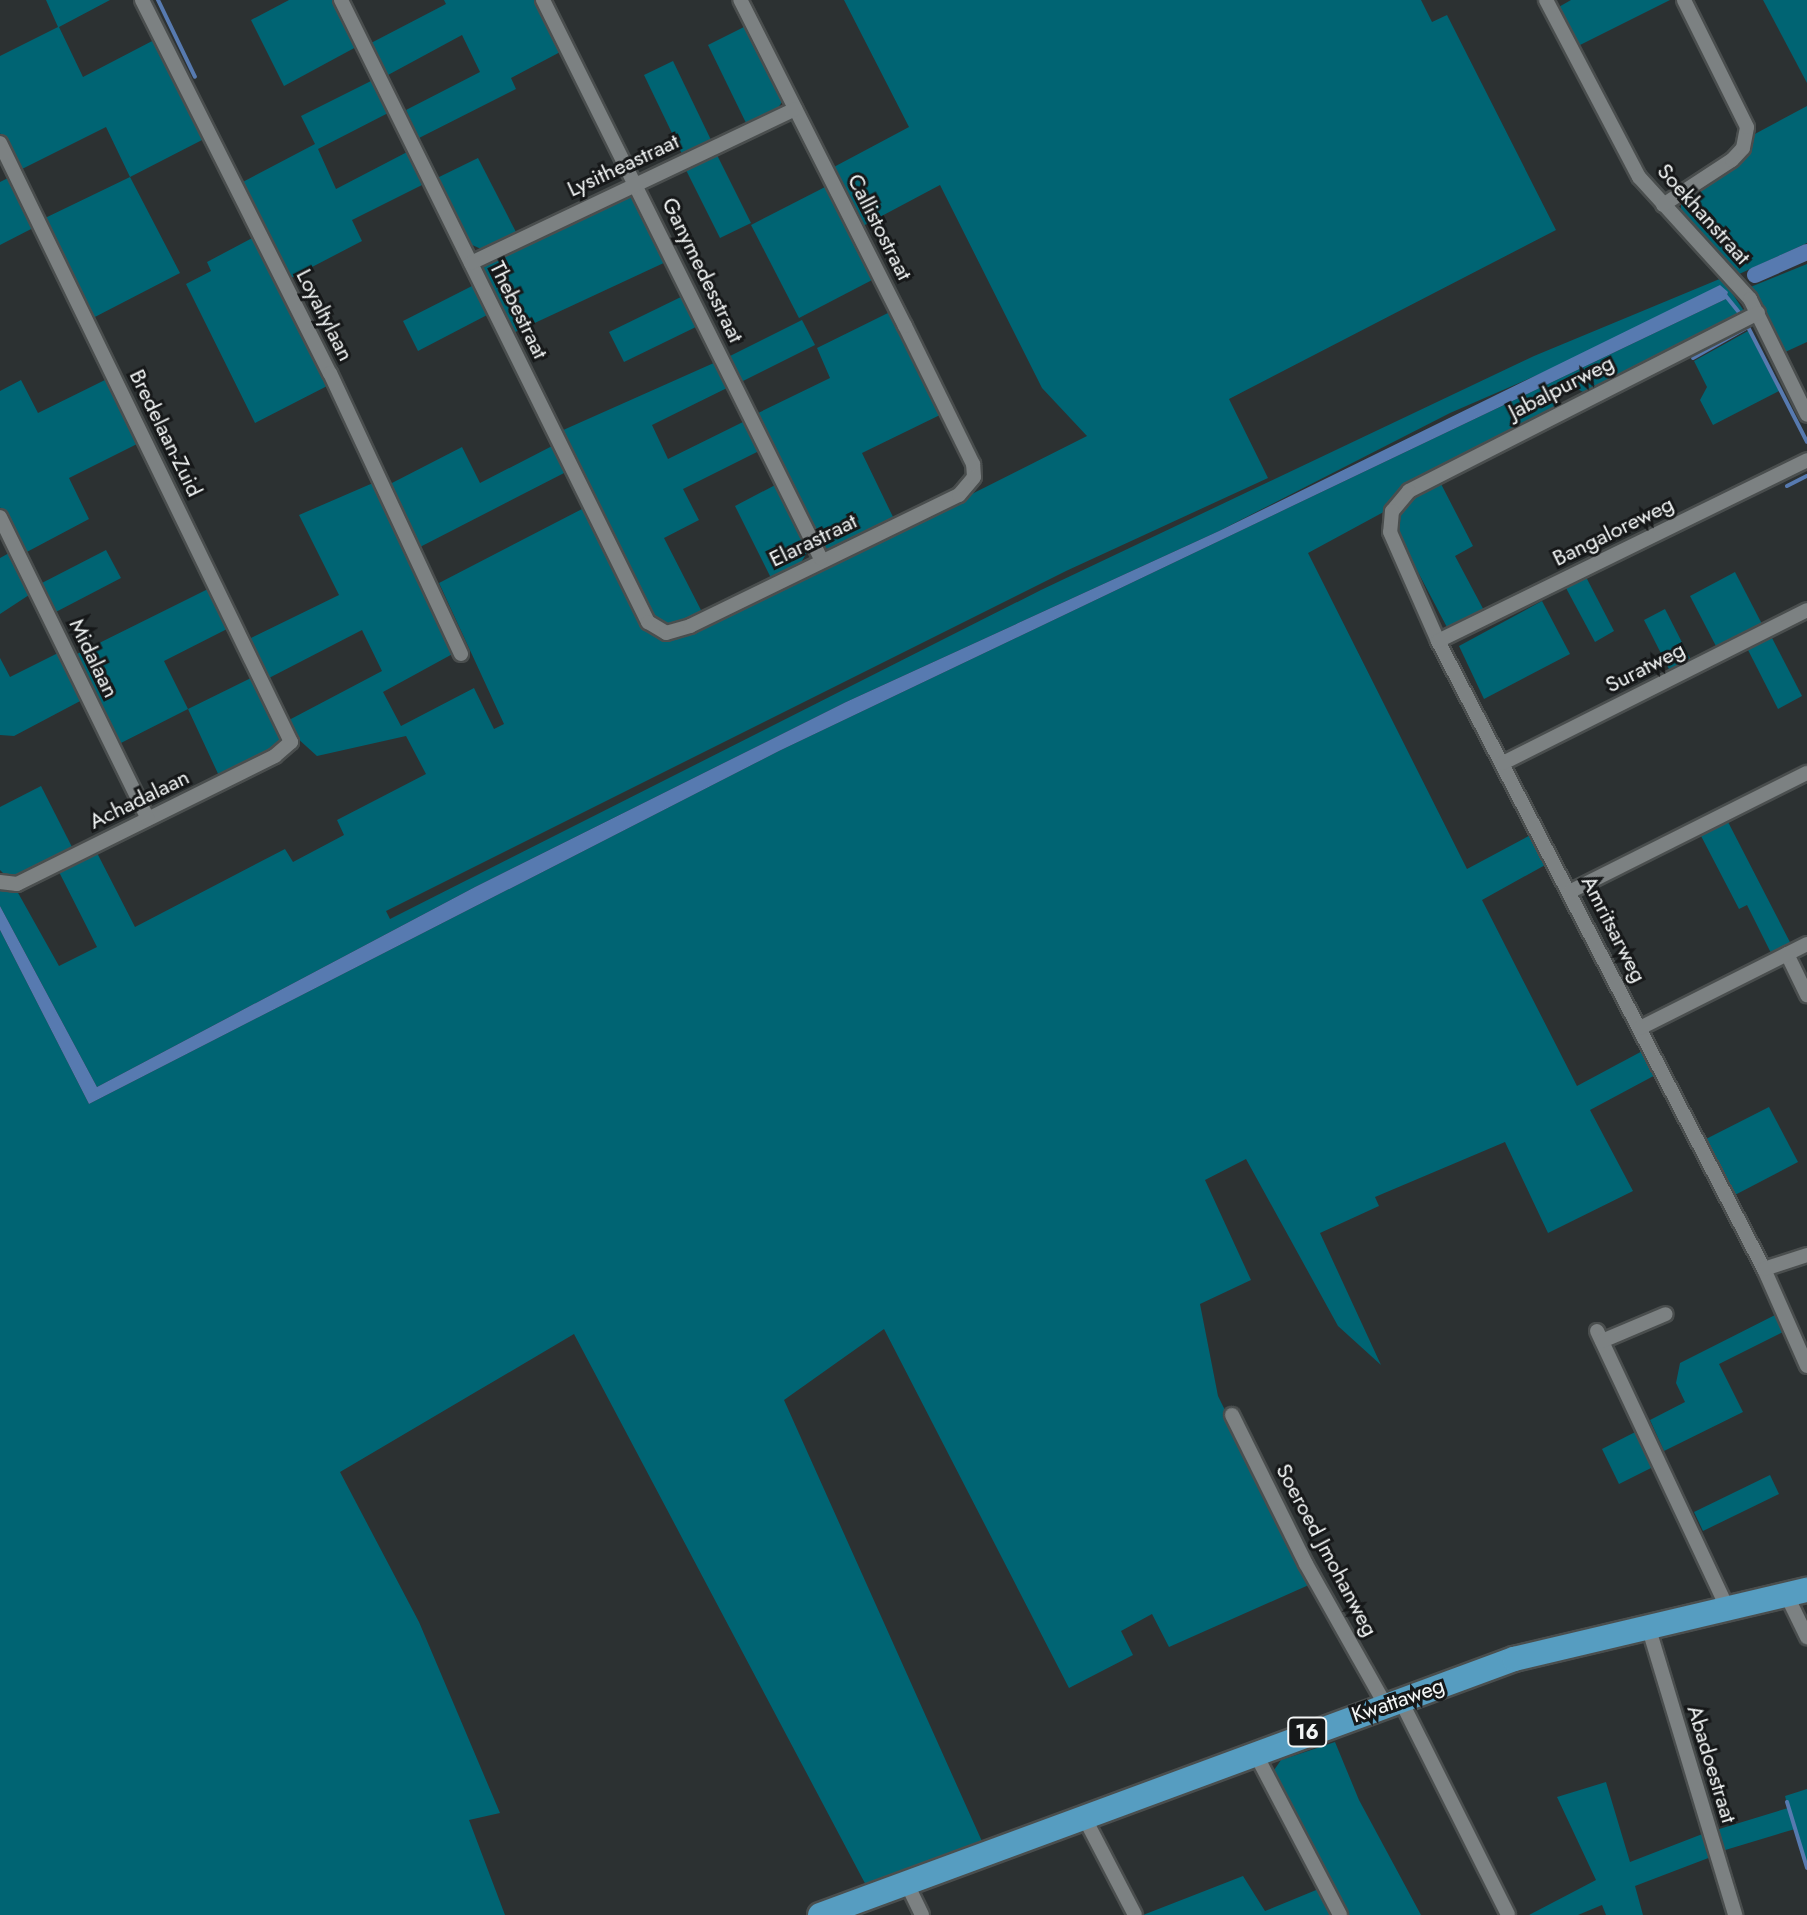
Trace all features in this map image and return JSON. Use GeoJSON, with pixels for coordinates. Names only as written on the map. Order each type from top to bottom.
{"type":"FeatureCollection","features":[{"type":"Feature","properties":{"kind":"main road","name":"Kwattaweg"},"geometry":{"type":"LineString","coordinates":[[820,1915],[1254,1751],[1514,1659],[1797,1593]]}},
{"type":"Feature","properties":{"kind":"street","name":"Loyaltylaan"},"geometry":{"type":"LineString","coordinates":[[142,0],[330,373],[461,654]]}},
{"type":"Feature","properties":{"kind":"street","name":"Thebestraat"},"geometry":{"type":"LineString","coordinates":[[341,0],[648,622],[666,633]]}},
{"type":"Feature","properties":{"kind":"street","name":"Ganymedesstraat"},"geometry":{"type":"LineString","coordinates":[[543,0],[821,559]]}},
{"type":"Feature","properties":{"kind":"street","name":"Callistostraat"},"geometry":{"type":"LineString","coordinates":[[740,0],[973,464],[974,477]]}},
{"type":"Feature","properties":{"kind":"street","name":"Soekhanstraat"},"geometry":{"type":"LineString","coordinates":[[1546,0],[1639,177],[1750,299],[1807,415]]}},
{"type":"Feature","properties":{"kind":"street"},"geometry":{"type":"LineString","coordinates":[[1663,205],[1732,160],[1743,148],[1747,127],[1684,0]]}},
{"type":"Feature","properties":{"kind":"street","name":"Lysitheastraat"},"geometry":{"type":"LineString","coordinates":[[471,263],[795,109]]}},
{"type":"Feature","properties":{"kind":"street","name":"Bredelaan-Zuid"},"geometry":{"type":"LineString","coordinates":[[0,143],[291,742]]}},
{"type":"Feature","properties":{"kind":"street","name":"Jabalpurweg"},"geometry":{"type":"LineString","coordinates":[[1392,511],[1409,491],[1758,313]]}},
{"type":"Feature","properties":{"kind":"street","name":"Bangaloreweg"},"geometry":{"type":"LineString","coordinates":[[1438,641],[1807,460]]}},
{"type":"Feature","properties":{"kind":"street","name":"Elarastraat"},"geometry":{"type":"LineString","coordinates":[[666,633],[690,626],[821,559],[959,495],[974,477]]}},
{"type":"Feature","properties":{"kind":"street","name":"Amritsarweg"},"geometry":{"type":"LineString","coordinates":[[1392,511],[1390,532],[1438,641],[1764,1269],[1807,1366]]}},
{"type":"Feature","properties":{"kind":"street","name":"Midalaan"},"geometry":{"type":"LineString","coordinates":[[0,517],[148,819]]}},
{"type":"Feature","properties":{"kind":"street","name":"Suratweg"},"geometry":{"type":"LineString","coordinates":[[1503,763],[1807,610]]}},
{"type":"Feature","properties":{"kind":"street","name":"Achadalaan"},"geometry":{"type":"LineString","coordinates":[[1,884],[148,819],[275,756],[291,742]]}},
{"type":"Feature","properties":{"kind":"street"},"geometry":{"type":"LineString","coordinates":[[1569,892],[1807,773]]}},
{"type":"Feature","properties":{"kind":"street"},"geometry":{"type":"LineString","coordinates":[[1640,1028],[1807,944]]}},
{"type":"Feature","properties":{"kind":"street"},"geometry":{"type":"LineString","coordinates":[[1787,954],[1807,995]]}},
{"type":"Feature","properties":{"kind":"street"},"geometry":{"type":"LineString","coordinates":[[1764,1269],[1807,1255]]}},
{"type":"Feature","properties":{"kind":"street"},"geometry":{"type":"LineString","coordinates":[[1666,1314],[1600,1336],[1728,1610]]}},
{"type":"Feature","properties":{"kind":"street","name":"Soeroed Jmohanweg"},"geometry":{"type":"LineString","coordinates":[[1232,1415],[1306,1564],[1392,1702],[1508,1915]]}},
{"type":"Feature","properties":{"kind":"street"},"geometry":{"type":"LineString","coordinates":[[1797,1593],[1807,1637]]}},
{"type":"Feature","properties":{"kind":"street","name":"Abadoestraat"},"geometry":{"type":"LineString","coordinates":[[1648,1626],[1735,1915]]}},
{"type":"Feature","properties":{"kind":"street"},"geometry":{"type":"LineString","coordinates":[[1254,1751],[1340,1915]]}},
{"type":"Feature","properties":{"kind":"street"},"geometry":{"type":"LineString","coordinates":[[1084,1817],[1135,1915]]}},
{"type":"Feature","properties":{"kind":"street"},"geometry":{"type":"LineString","coordinates":[[907,1884],[922,1915]]}},
{"type":"Feature","properties":{"kind":"shaded area"},"geometry":{"type":"Polygon","coordinates":[[[46,0],[110,0],[59,27],[83,77],[156,39],[204,139],[130,177],[106,127],[18,171],[0,133],[0,56],[58,27],[46,0]]]}},
{"type":"Feature","properties":{"kind":"shaded area"},"geometry":{"type":"Polygon","coordinates":[[[289,0],[334,0],[358,46],[284,86],[251,20],[289,0]]]}},
{"type":"Feature","properties":{"kind":"shaded area"},"geometry":{"type":"Polygon","coordinates":[[[444,0],[538,0],[564,50],[511,78],[516,89],[419,138],[406,110],[480,72],[462,35],[388,75],[371,43],[446,4],[444,0]]]}},
{"type":"Feature","properties":{"kind":"shaded area"},"geometry":{"type":"Polygon","coordinates":[[[844,0],[1421,0],[1432,22],[1447,15],[1556,230],[1229,399],[1268,478],[1066,571],[386,911],[390,919],[1041,590],[1534,356],[1722,278],[1746,314],[1583,392],[1570,385],[1556,393],[1554,409],[1411,485],[1391,508],[1308,553],[1467,869],[1540,830],[1556,859],[1482,900],[1577,1086],[1648,1048],[1661,1072],[1590,1110],[1633,1191],[1548,1233],[1505,1142],[1375,1197],[1379,1206],[1320,1233],[1381,1365],[1338,1326],[1246,1159],[1205,1180],[1251,1280],[1200,1304],[1218,1396],[1311,1584],[1169,1647],[1152,1614],[1121,1631],[1133,1655],[1069,1688],[884,1329],[784,1400],[985,1848],[868,1889],[574,1334],[340,1472],[419,1622],[500,1813],[469,1820],[505,1915],[0,1915],[0,930],[89,1104],[779,751],[1726,299],[1728,292],[1450,413],[1219,531],[846,702],[475,887],[97,1087],[0,906],[0,891],[17,891],[59,966],[97,947],[57,868],[95,849],[135,927],[285,849],[293,862],[344,835],[337,820],[426,774],[406,736],[317,756],[296,737],[289,720],[382,671],[362,630],[269,678],[249,639],[339,595],[299,515],[373,483],[458,651],[383,692],[401,726],[474,688],[494,729],[504,724],[439,583],[584,508],[662,638],[932,514],[1087,436],[1042,388],[940,185],[861,227],[832,168],[909,127],[844,0]]]}},
{"type":"Feature","properties":{"kind":"shaded area"},"geometry":{"type":"Polygon","coordinates":[[[1571,0],[1670,0],[1576,47],[1557,8],[1571,0]]]}},
{"type":"Feature","properties":{"kind":"shaded area"},"geometry":{"type":"Polygon","coordinates":[[[1763,0],[1807,0],[1807,83],[1763,0]]]}},
{"type":"Feature","properties":{"kind":"shaded area"},"geometry":{"type":"Polygon","coordinates":[[[748,25],[783,100],[777,110],[747,125],[708,45],[748,25]]]}},
{"type":"Feature","properties":{"kind":"shaded area"},"geometry":{"type":"Polygon","coordinates":[[[673,61],[712,142],[683,156],[644,75],[673,61]]]}},
{"type":"Feature","properties":{"kind":"shaded area"},"geometry":{"type":"Polygon","coordinates":[[[375,79],[392,111],[318,149],[336,189],[411,150],[426,183],[352,220],[362,241],[289,279],[239,184],[315,144],[301,116],[375,79]]]}},
{"type":"Feature","properties":{"kind":"shaded area"},"geometry":{"type":"Polygon","coordinates":[[[1807,106],[1807,243],[1737,275],[1681,212],[1681,204],[1749,149],[1753,135],[1807,106]]]}},
{"type":"Feature","properties":{"kind":"shaded area"},"geometry":{"type":"Polygon","coordinates":[[[715,151],[751,223],[720,238],[684,166],[715,151]]]}},
{"type":"Feature","properties":{"kind":"shaded area"},"geometry":{"type":"Polygon","coordinates":[[[478,158],[517,234],[481,249],[470,244],[437,178],[478,158]]]}},
{"type":"Feature","properties":{"kind":"shaded area"},"geometry":{"type":"Polygon","coordinates":[[[10,177],[35,227],[0,245],[0,182],[10,177]]]}},
{"type":"Feature","properties":{"kind":"shaded area"},"geometry":{"type":"Polygon","coordinates":[[[130,177],[180,273],[91,319],[43,219],[130,177]]]}},
{"type":"Feature","properties":{"kind":"shaded area"},"geometry":{"type":"Polygon","coordinates":[[[827,186],[874,279],[799,318],[751,225],[827,186]]]}},
{"type":"Feature","properties":{"kind":"shaded area"},"geometry":{"type":"Polygon","coordinates":[[[626,194],[636,194],[668,261],[511,334],[481,272],[484,261],[626,194]]]}},
{"type":"Feature","properties":{"kind":"shaded area"},"geometry":{"type":"Polygon","coordinates":[[[256,236],[331,384],[255,423],[186,284],[211,271],[207,262],[256,236]]]}},
{"type":"Feature","properties":{"kind":"shaded area"},"geometry":{"type":"Polygon","coordinates":[[[1807,264],[1807,342],[1783,353],[1748,288],[1807,264]]]}},
{"type":"Feature","properties":{"kind":"shaded area"},"geometry":{"type":"Polygon","coordinates":[[[474,285],[489,314],[418,351],[403,321],[474,285]]]}},
{"type":"Feature","properties":{"kind":"shaded area"},"geometry":{"type":"Polygon","coordinates":[[[1720,285],[1728,292],[1726,299],[779,751],[89,1104],[0,930],[0,906],[97,1087],[475,887],[846,702],[1219,531],[1720,285]]]}},
{"type":"Feature","properties":{"kind":"shaded area"},"geometry":{"type":"Polygon","coordinates":[[[685,295],[700,325],[624,362],[609,332],[685,295]]]}},
{"type":"Feature","properties":{"kind":"shaded area"},"geometry":{"type":"Polygon","coordinates":[[[892,311],[942,414],[862,453],[894,519],[828,549],[822,547],[754,415],[830,378],[817,348],[892,311]]]}},
{"type":"Feature","properties":{"kind":"shaded area"},"geometry":{"type":"Polygon","coordinates":[[[802,320],[815,345],[741,382],[728,357],[802,320]]]}},
{"type":"Feature","properties":{"kind":"shaded area"},"geometry":{"type":"Polygon","coordinates":[[[1748,331],[1779,391],[1713,425],[1700,400],[1707,387],[1694,361],[1748,331]]]}},
{"type":"Feature","properties":{"kind":"shaded area"},"geometry":{"type":"Polygon","coordinates":[[[716,362],[729,387],[652,425],[668,459],[747,420],[761,450],[683,489],[699,520],[664,538],[703,614],[669,627],[651,618],[561,431],[716,362]]]}},
{"type":"Feature","properties":{"kind":"shaded area"},"geometry":{"type":"Polygon","coordinates":[[[109,378],[141,442],[69,478],[89,519],[23,554],[0,507],[0,391],[21,380],[38,413],[109,378]]]}},
{"type":"Feature","properties":{"kind":"shaded area"},"geometry":{"type":"Polygon","coordinates":[[[556,444],[568,471],[420,547],[390,484],[462,447],[480,483],[556,444]]]}},
{"type":"Feature","properties":{"kind":"shaded area"},"geometry":{"type":"Polygon","coordinates":[[[1439,480],[1473,546],[1455,556],[1488,618],[1450,633],[1398,534],[1396,514],[1406,499],[1439,480]]]}},
{"type":"Feature","properties":{"kind":"shaded area"},"geometry":{"type":"Polygon","coordinates":[[[779,483],[809,549],[799,566],[772,580],[735,506],[779,483]]]}},
{"type":"Feature","properties":{"kind":"shaded area"},"geometry":{"type":"Polygon","coordinates":[[[106,550],[121,578],[52,614],[38,585],[106,550]]]}},
{"type":"Feature","properties":{"kind":"shaded area"},"geometry":{"type":"Polygon","coordinates":[[[11,552],[29,595],[0,614],[0,558],[11,552]]]}},
{"type":"Feature","properties":{"kind":"shaded area"},"geometry":{"type":"Polygon","coordinates":[[[1735,572],[1763,626],[1718,650],[1690,596],[1735,572]]]}},
{"type":"Feature","properties":{"kind":"shaded area"},"geometry":{"type":"Polygon","coordinates":[[[1586,577],[1614,631],[1595,642],[1566,588],[1586,577]]]}},
{"type":"Feature","properties":{"kind":"shaded area"},"geometry":{"type":"Polygon","coordinates":[[[210,588],[229,628],[164,661],[188,709],[117,745],[73,656],[210,588]]]}},
{"type":"Feature","properties":{"kind":"shaded area"},"geometry":{"type":"Polygon","coordinates":[[[1542,601],[1570,654],[1484,699],[1459,646],[1542,601]]]}},
{"type":"Feature","properties":{"kind":"shaded area"},"geometry":{"type":"Polygon","coordinates":[[[1665,609],[1692,662],[1671,673],[1644,620],[1665,609]]]}},
{"type":"Feature","properties":{"kind":"shaded area"},"geometry":{"type":"Polygon","coordinates":[[[1771,636],[1802,696],[1778,709],[1747,648],[1771,636]]]}},
{"type":"Feature","properties":{"kind":"shaded area"},"geometry":{"type":"Polygon","coordinates":[[[60,652],[84,699],[14,736],[0,735],[0,658],[10,677],[60,652]]]}},
{"type":"Feature","properties":{"kind":"shaded area"},"geometry":{"type":"Polygon","coordinates":[[[253,677],[281,738],[277,748],[220,778],[188,709],[253,677]]]}},
{"type":"Feature","properties":{"kind":"shaded area"},"geometry":{"type":"Polygon","coordinates":[[[41,786],[73,849],[20,877],[7,877],[0,870],[0,807],[41,786]]]}},
{"type":"Feature","properties":{"kind":"shaded area"},"geometry":{"type":"Polygon","coordinates":[[[1727,820],[1793,948],[1773,957],[1747,905],[1739,909],[1700,834],[1727,820]]]}},
{"type":"Feature","properties":{"kind":"shaded area"},"geometry":{"type":"Polygon","coordinates":[[[1769,1107],[1798,1162],[1733,1196],[1704,1140],[1769,1107]]]}},
{"type":"Feature","properties":{"kind":"shaded area"},"geometry":{"type":"Polygon","coordinates":[[[1779,1313],[1787,1330],[1719,1364],[1743,1412],[1664,1451],[1650,1420],[1685,1402],[1676,1383],[1680,1363],[1779,1313]]]}},
{"type":"Feature","properties":{"kind":"shaded area"},"geometry":{"type":"Polygon","coordinates":[[[1643,1428],[1661,1463],[1619,1484],[1602,1449],[1643,1428]]]}},
{"type":"Feature","properties":{"kind":"shaded area"},"geometry":{"type":"Polygon","coordinates":[[[1770,1475],[1779,1494],[1703,1531],[1694,1512],[1770,1475]]]}},
{"type":"Feature","properties":{"kind":"shaded area"},"geometry":{"type":"Polygon","coordinates":[[[1335,1742],[1359,1800],[1421,1915],[1345,1915],[1272,1773],[1281,1760],[1335,1742]]]}},
{"type":"Feature","properties":{"kind":"shaded area"},"geometry":{"type":"Polygon","coordinates":[[[1606,1782],[1630,1862],[1705,1833],[1711,1857],[1635,1886],[1643,1915],[1606,1915],[1602,1905],[1578,1915],[1529,1915],[1596,1880],[1557,1797],[1606,1782]]]}},
{"type":"Feature","properties":{"kind":"shaded area"},"geometry":{"type":"Polygon","coordinates":[[[1807,1789],[1807,1868],[1795,1829],[1722,1851],[1716,1830],[1788,1808],[1785,1796],[1807,1789]]]}},
{"type":"Feature","properties":{"kind":"shaded area"},"geometry":{"type":"Polygon","coordinates":[[[1243,1876],[1265,1911],[1321,1888],[1335,1915],[1143,1915],[1243,1876]]]}},
{"type":"Feature","properties":{"kind":"waterway"},"geometry":{"type":"LineString","coordinates":[[158,0],[195,77]]}},
{"type":"Feature","properties":{"kind":"waterway"},"geometry":{"type":"LineString","coordinates":[[1755,275],[1807,252]]}},
{"type":"Feature","properties":{"kind":"waterway"},"geometry":{"type":"LineString","coordinates":[[1725,295],[1741,315]]}},
{"type":"Feature","properties":{"kind":"waterway"},"geometry":{"type":"LineString","coordinates":[[1693,358],[1748,327],[1807,442]]}},
{"type":"Feature","properties":{"kind":"waterway"},"geometry":{"type":"LineString","coordinates":[[1787,486],[1807,476]]}},
{"type":"Feature","properties":{"kind":"waterway"},"geometry":{"type":"LineString","coordinates":[[1787,1802],[1807,1868]]}}]}
